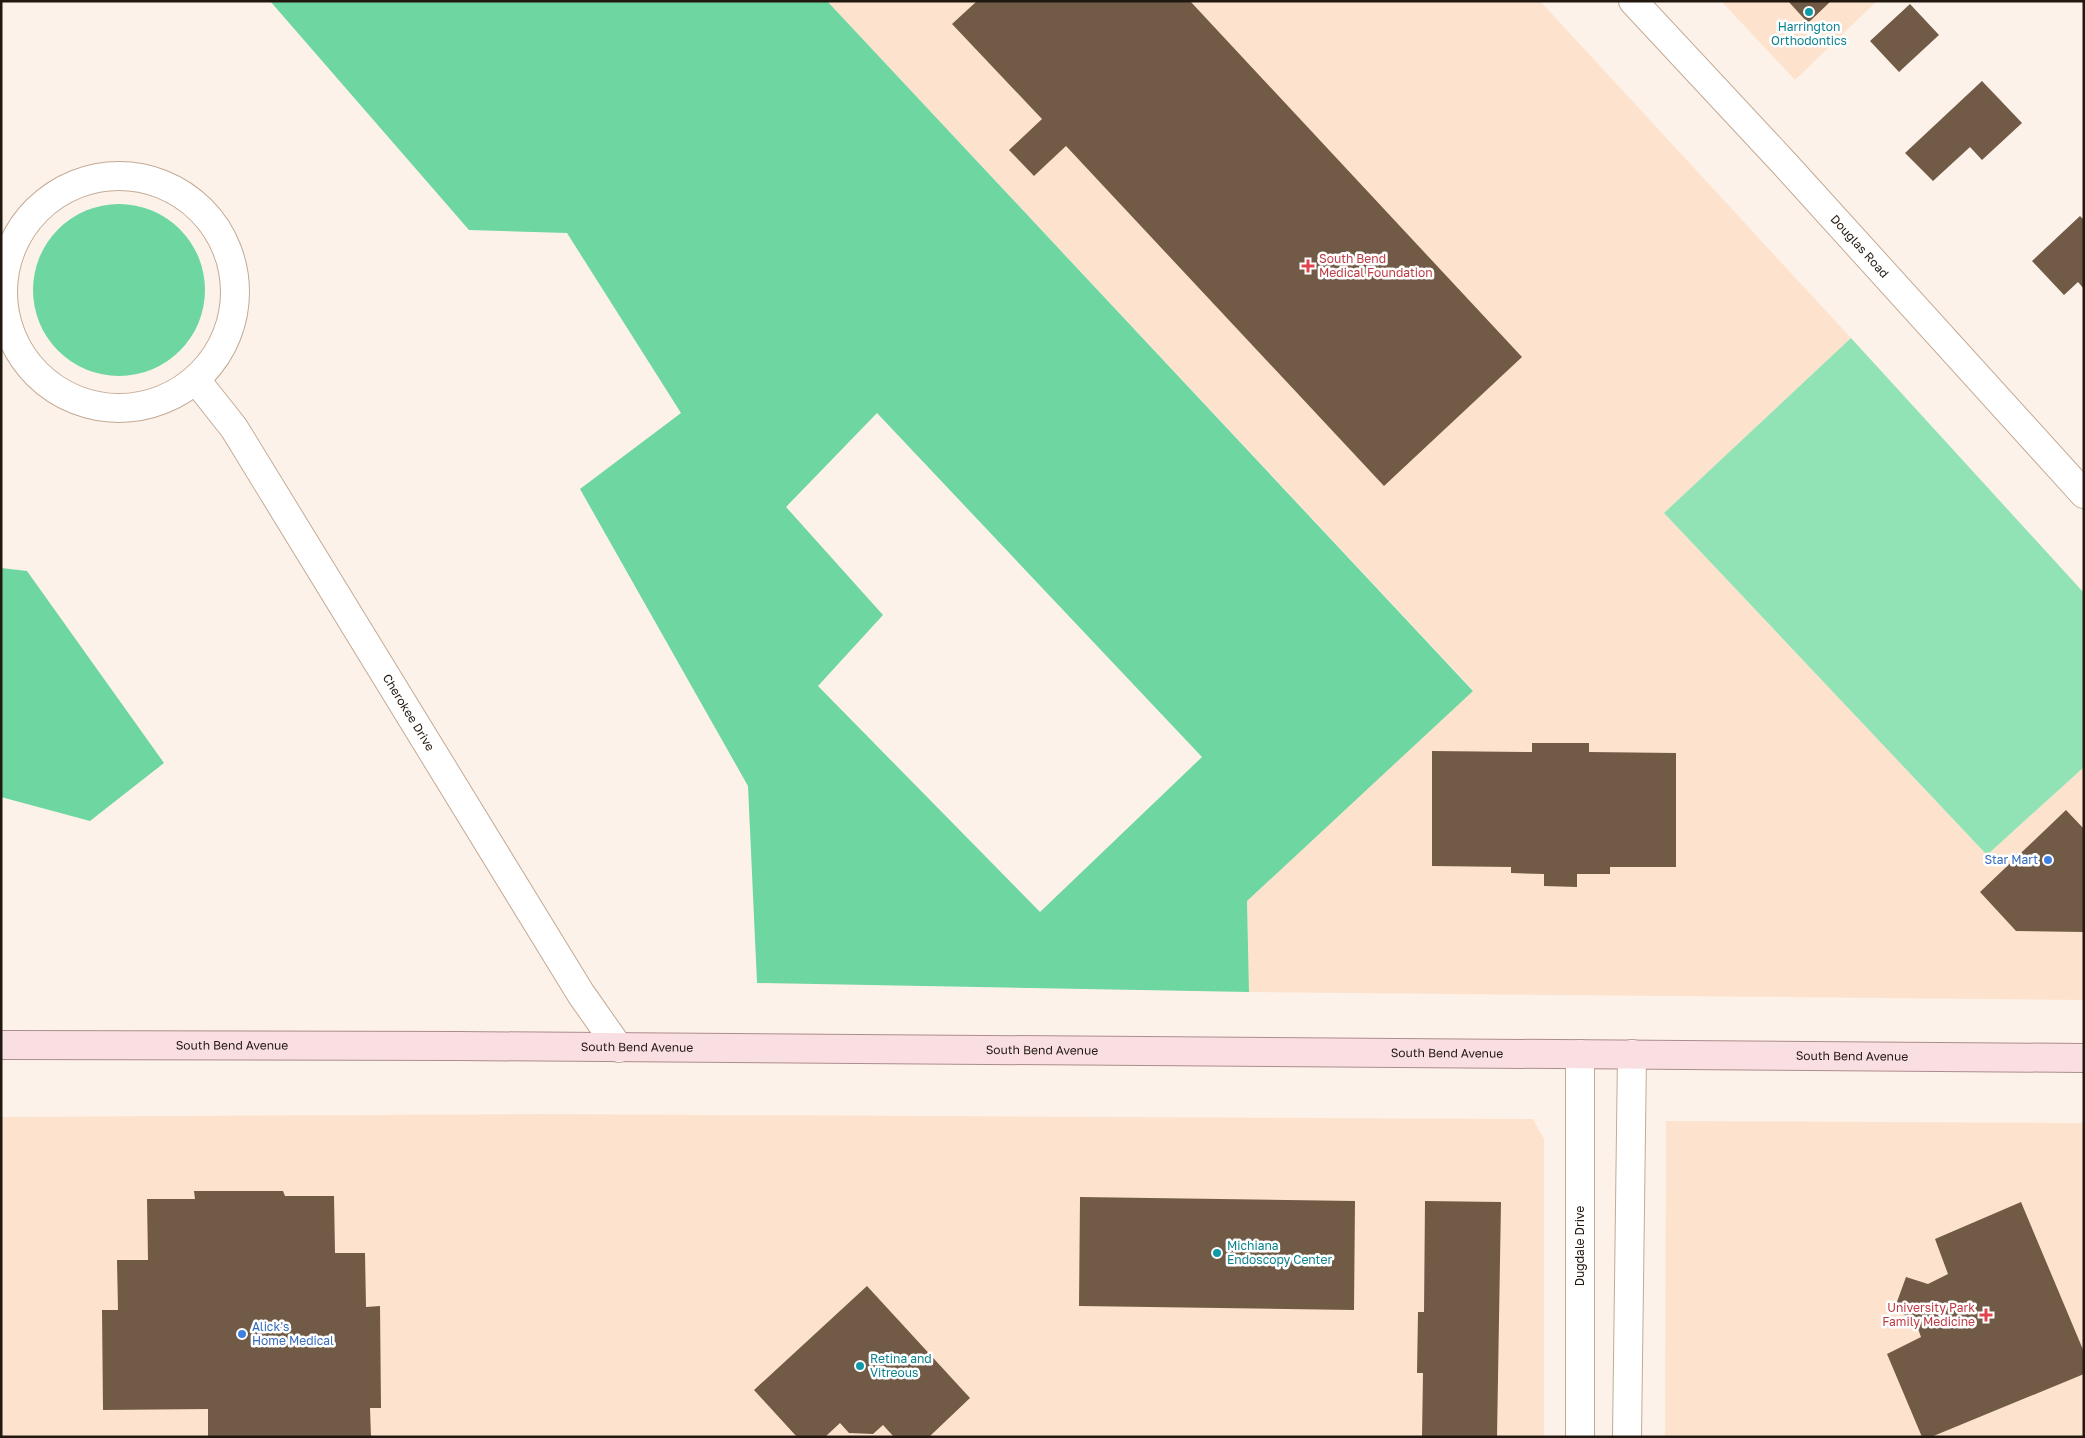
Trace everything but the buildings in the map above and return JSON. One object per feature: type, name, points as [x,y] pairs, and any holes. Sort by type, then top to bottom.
[{"type":"main road","name":"South Bend Avenue","points":[[1,1046],[86,1044],[2084,1058]]},
{"type":"street","name":"Douglas Road","points":[[1633,1],[1783,162],[2084,494]]},
{"type":"street","points":[[110,176],[147,179],[180,193],[208,216],[227,248],[235,283],[233,319],[219,353],[196,380],[168,398],[136,408],[103,408],[71,398],[50,385],[22,355],[8,325],[2,293],[7,260],[20,230],[44,202],[75,184],[110,176]]},
{"type":"street","name":"Cherokee Drive","points":[[196,380],[234,428],[581,994],[619,1048]]},
{"type":"street","name":"Dugdale Drive","points":[[1580,1054],[1580,1437]]},
{"type":"street","points":[[1627,1437],[1632,1054]]},
{"type":"shaded area","points":[[827,1],[1540,1],[1851,338],[1664,513],[1987,855],[2084,767],[2084,1000],[1249,992],[1247,901],[1473,690]]},
{"type":"shaded area","points":[[1721,1],[1877,1],[1795,80]]},
{"type":"shaded area","points":[[539,1114],[1533,1119],[1544,1139],[1544,1437],[1,1437],[1,1117]]},
{"type":"shaded area","points":[[1666,1121],[2084,1123],[2084,1437],[1665,1437]]},
{"type":"green space","points":[[270,1],[827,1],[1473,691],[1247,901],[1249,992],[757,983],[748,786],[580,489],[681,413],[567,233],[469,230]],"holes":[[[877,413],[1202,757],[1040,912],[818,686],[883,615],[786,507]]]},
{"type":"green space","points":[[111,204],[127,204],[160,214],[174,223],[186,235],[195,249],[201,265],[205,290],[203,307],[195,331],[186,345],[174,357],[160,366],[144,372],[127,376],[111,376],[78,366],[64,357],[52,345],[43,331],[37,315],[33,298],[33,282],[43,249],[52,235],[64,223],[78,214],[94,208]]},
{"type":"green space","points":[[1851,338],[2084,593],[2084,767],[1987,855],[1664,513]]},
{"type":"green space","points":[[1,568],[27,571],[164,763],[90,821],[1,797]]},
{"type":"place","name":"Harrington Orthodontics","points":[[1809,12]]},
{"type":"place","name":"South Bend Medical Foundation","points":[[1308,266]]},
{"type":"place","name":"Star Mart","points":[[2048,860]]},
{"type":"place","name":"Michiana Endoscopy Center","points":[[1217,1253]]},
{"type":"place","name":"University Park Family Medicine","points":[[1986,1315]]},
{"type":"place","name":"Alick's Home Medical","points":[[242,1334]]},
{"type":"place","name":"Retina and Vitreous","points":[[860,1366]]}]
